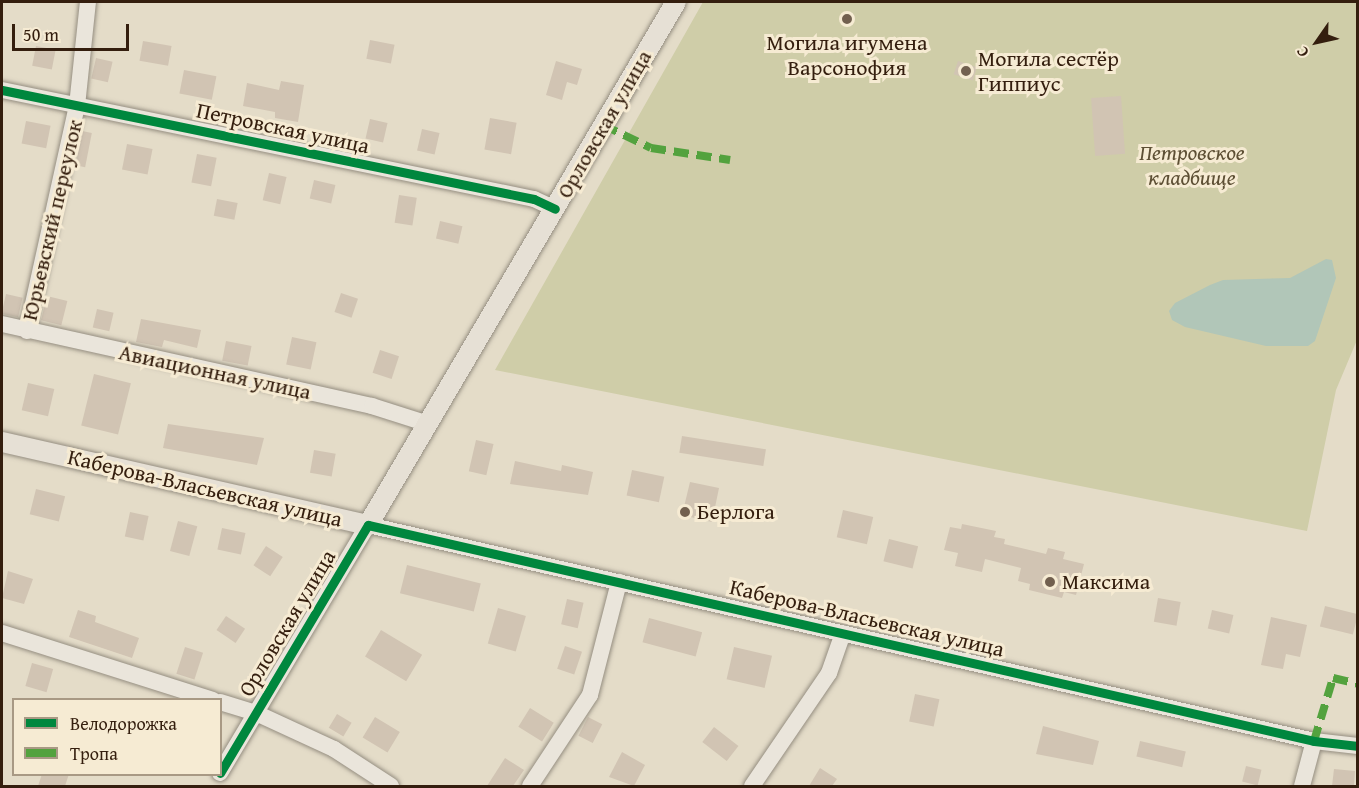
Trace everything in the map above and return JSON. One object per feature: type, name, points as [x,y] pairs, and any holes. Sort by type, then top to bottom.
[{"type":"main road","name":"Орловская улица","points":[[368,525],[676,2]]},
{"type":"main road","name":"Каберова-Власьевская улица","points":[[2,442],[368,525]]},
{"type":"street","name":"Юрьевский переулок","points":[[27,331],[77,106],[88,2]]},
{"type":"street","name":"Петровская улица","points":[[2,90],[534,199],[555,209]]},
{"type":"street","name":"Авиационная улица","points":[[2,324],[372,406],[428,424]]},
{"type":"street","name":"Каберова-Власьевская улица","points":[[368,525],[1314,741],[1358,746]]},
{"type":"street","name":"Орловская улица","points":[[222,771],[368,525]]},
{"type":"street","points":[[530,786],[590,695],[619,582]]},
{"type":"street","points":[[2,633],[210,698]]},
{"type":"street","points":[[756,785],[829,674],[843,633]]},
{"type":"street","points":[[222,703],[256,713],[334,749],[391,786]]},
{"type":"street","points":[[1302,786],[1314,741]]},
{"type":"green space","name":"Петровское кладбище","points":[[703,2],[1357,2],[1357,340],[1336,390],[1307,531],[495,370]]},
{"type":"shaded area","points":[[1326,259],[1332,260],[1336,278],[1315,341],[1308,346],[1266,346],[1185,327],[1172,320],[1169,311],[1175,303],[1210,285],[1223,280],[1290,278]]},
{"type":"building","points":[[370,40],[395,45],[391,63],[366,59]]},
{"type":"building","points":[[143,41],[172,46],[168,66],[140,61]]},
{"type":"building","points":[[36,46],[56,50],[52,69],[32,66]]},
{"type":"building","points":[[96,58],[113,62],[108,82],[91,78]]},
{"type":"building","points":[[556,61],[582,69],[577,85],[567,82],[562,100],[546,95]]},
{"type":"building","name":"Могила сестёр Гиппиус","points":[[958,61],[977,67],[973,80],[954,74]]},
{"type":"building","points":[[184,70],[216,76],[212,100],[179,94]]},
{"type":"building","points":[[281,81],[304,85],[298,122],[275,118],[275,112],[243,106],[247,83],[279,90]]},
{"type":"building","points":[[1121,96],[1125,154],[1095,156],[1091,98]]},
{"type":"building","points":[[490,118],[517,123],[511,154],[484,150]]},
{"type":"building","points":[[370,119],[388,123],[383,143],[366,138]]},
{"type":"building","points":[[26,121],[51,126],[46,148],[22,144]]},
{"type":"building","points":[[422,129],[440,133],[435,154],[417,150]]},
{"type":"building","points":[[82,131],[92,133],[85,167],[75,165]]},
{"type":"building","points":[[127,144],[153,149],[148,174],[122,170]]},
{"type":"building","points":[[197,154],[217,158],[211,186],[191,182]]},
{"type":"building","points":[[269,173],[287,177],[280,204],[263,200]]},
{"type":"building","points":[[314,180],[335,185],[331,203],[310,199]]},
{"type":"building","points":[[399,195],[417,198],[412,225],[395,223]]},
{"type":"building","points":[[217,199],[238,203],[234,220],[214,216]]},
{"type":"building","points":[[440,221],[462,226],[458,244],[436,239]]},
{"type":"building","points":[[341,293],[358,299],[352,318],[334,312]]},
{"type":"building","points":[[6,294],[23,298],[18,317],[2,314]]},
{"type":"building","points":[[47,296],[67,301],[61,325],[41,320]]},
{"type":"building","points":[[97,309],[114,313],[109,331],[93,328]]},
{"type":"building","points":[[141,319],[201,330],[197,348],[164,340],[162,347],[136,342]]},
{"type":"building","points":[[292,337],[316,342],[311,370],[286,364]]},
{"type":"building","points":[[226,341],[252,346],[248,366],[222,361]]},
{"type":"building","points":[[380,350],[399,356],[392,379],[373,373]]},
{"type":"building","points":[[94,374],[131,383],[118,435],[81,425]]},
{"type":"building","points":[[28,383],[54,389],[48,416],[22,410]]},
{"type":"building","points":[[168,424],[264,438],[257,465],[163,448]]},
{"type":"building","points":[[682,436],[766,449],[763,466],[679,453]]},
{"type":"building","points":[[476,440],[494,444],[486,475],[469,471]]},
{"type":"building","points":[[314,450],[336,454],[332,476],[310,473]]},
{"type":"building","points":[[515,461],[561,471],[562,465],[593,472],[588,495],[510,484]]},
{"type":"building","points":[[632,470],[664,477],[659,502],[627,495]]},
{"type":"building","points":[[690,482],[719,488],[712,522],[686,516],[683,511]]},
{"type":"building","points":[[36,489],[65,496],[59,521],[30,514]]},
{"type":"building","points":[[843,510],[873,517],[867,544],[837,537]]},
{"type":"building","points":[[130,512],[149,516],[143,540],[125,536]]},
{"type":"building","points":[[178,521],[197,526],[189,556],[170,551]]},
{"type":"building","points":[[962,524],[996,531],[994,537],[1005,539],[1004,544],[1046,554],[1048,548],[1065,552],[1063,559],[1084,564],[1076,595],[1064,592],[1062,598],[1029,590],[1030,584],[1018,581],[1021,568],[985,559],[982,572],[955,566],[958,553],[944,550],[950,527],[961,529]]},
{"type":"building","points":[[222,528],[245,533],[241,555],[217,550]]},
{"type":"building","points":[[889,539],[918,546],[913,569],[883,561]]},
{"type":"building","points":[[266,546],[283,557],[270,576],[253,565]]},
{"type":"building","points":[[407,565],[481,583],[474,612],[400,593]]},
{"type":"building","points":[[8,571],[33,579],[24,604],[2,598]]},
{"type":"building","points":[[1158,598],[1181,602],[1176,626],[1154,622]]},
{"type":"building","points":[[567,599],[584,603],[578,628],[561,624]]},
{"type":"building","points":[[1325,606],[1358,614],[1353,635],[1320,626]]},
{"type":"building","points":[[498,608],[526,616],[516,652],[488,644]]},
{"type":"building","points":[[78,610],[96,616],[95,622],[139,638],[132,658],[69,637]]},
{"type":"building","points":[[1212,610],[1233,615],[1229,633],[1208,629]]},
{"type":"building","points":[[226,616],[245,629],[236,643],[216,630]]},
{"type":"building","points":[[1271,617],[1307,625],[1300,657],[1286,654],[1283,669],[1261,665]]},
{"type":"building","points":[[649,618],[702,632],[696,656],[643,642]]},
{"type":"building","points":[[381,630],[422,655],[406,681],[365,657]]},
{"type":"building","points":[[565,646],[582,652],[574,675],[557,669]]},
{"type":"building","points":[[185,647],[203,653],[194,680],[176,674]]},
{"type":"building","points":[[734,647],[772,656],[765,688],[727,679]]},
{"type":"building","points":[[32,663],[53,669],[47,692],[25,686]]},
{"type":"building","points":[[915,694],[939,699],[934,727],[909,721]]},
{"type":"building","points":[[530,708],[554,723],[542,741],[518,727]]},
{"type":"building","points":[[337,714],[352,723],[343,736],[329,728]]},
{"type":"building","points":[[375,717],[400,732],[387,753],[363,738]]},
{"type":"building","points":[[588,717],[602,724],[593,743],[578,736]]},
{"type":"building","points":[[1043,726],[1099,741],[1093,765],[1036,754]]},
{"type":"building","points":[[714,727],[738,746],[727,761],[702,742]]},
{"type":"building","points":[[1140,741],[1186,752],[1182,767],[1136,757]]},
{"type":"building","points":[[622,752],[645,765],[634,786],[609,777]]},
{"type":"building","points":[[505,758],[524,770],[513,786],[487,786]]},
{"type":"building","points":[[1246,766],[1262,770],[1258,785],[1242,782]]},
{"type":"building","points":[[820,768],[837,779],[832,786],[809,786]]},
{"type":"building","points":[[1334,769],[1355,771],[1354,786],[1332,786]]},
{"type":"building","points":[[41,776],[68,776],[65,786],[38,786]]},
{"type":"marked path","points":[[603,125],[651,148],[730,160]]},
{"type":"marked path","points":[[1314,741],[1333,678],[1358,684]]},
{"type":"cycle path","points":[[2,90],[534,199],[555,209]]},
{"type":"cycle path","points":[[222,770],[368,525],[1314,741],[1358,746]]},
{"type":"place","name":"Могила игумена Варсонофия","points":[[847,19]]},
{"type":"place","name":"Могила сестёр Гиппиус","points":[[966,71]]},
{"type":"place","name":"Берлога","points":[[685,512]]},
{"type":"place","name":"Максима","points":[[1050,582]]}]
